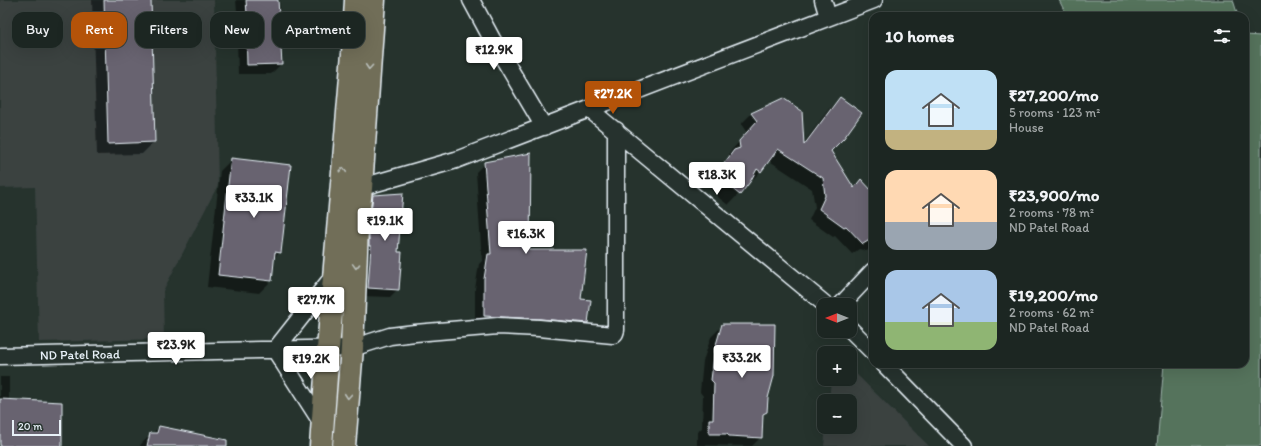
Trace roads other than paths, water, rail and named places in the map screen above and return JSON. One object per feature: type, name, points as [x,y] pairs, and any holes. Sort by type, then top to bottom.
[{"type":"highway","points":[[344,446],[352,348],[357,228],[351,190],[353,53],[356,0]]},
{"type":"highway","points":[[322,436],[335,274],[351,190],[374,0]]},
{"type":"street","points":[[471,0],[492,39],[544,127]]},
{"type":"street","points":[[823,0],[828,17]]},
{"type":"street","points":[[351,190],[456,160],[874,0]]},
{"type":"street","points":[[589,109],[818,298]]},
{"type":"street","name":"ND Patel Road","points":[[0,356],[352,348],[390,336],[498,326],[539,328],[613,335],[615,333],[616,130]]},
{"type":"street","points":[[322,436],[275,350],[335,274]]},
{"type":"street","points":[[848,298],[869,275]]},
{"type":"street","points":[[857,336],[869,348]]},
{"type":"street","points":[[888,368],[964,446]]}]
